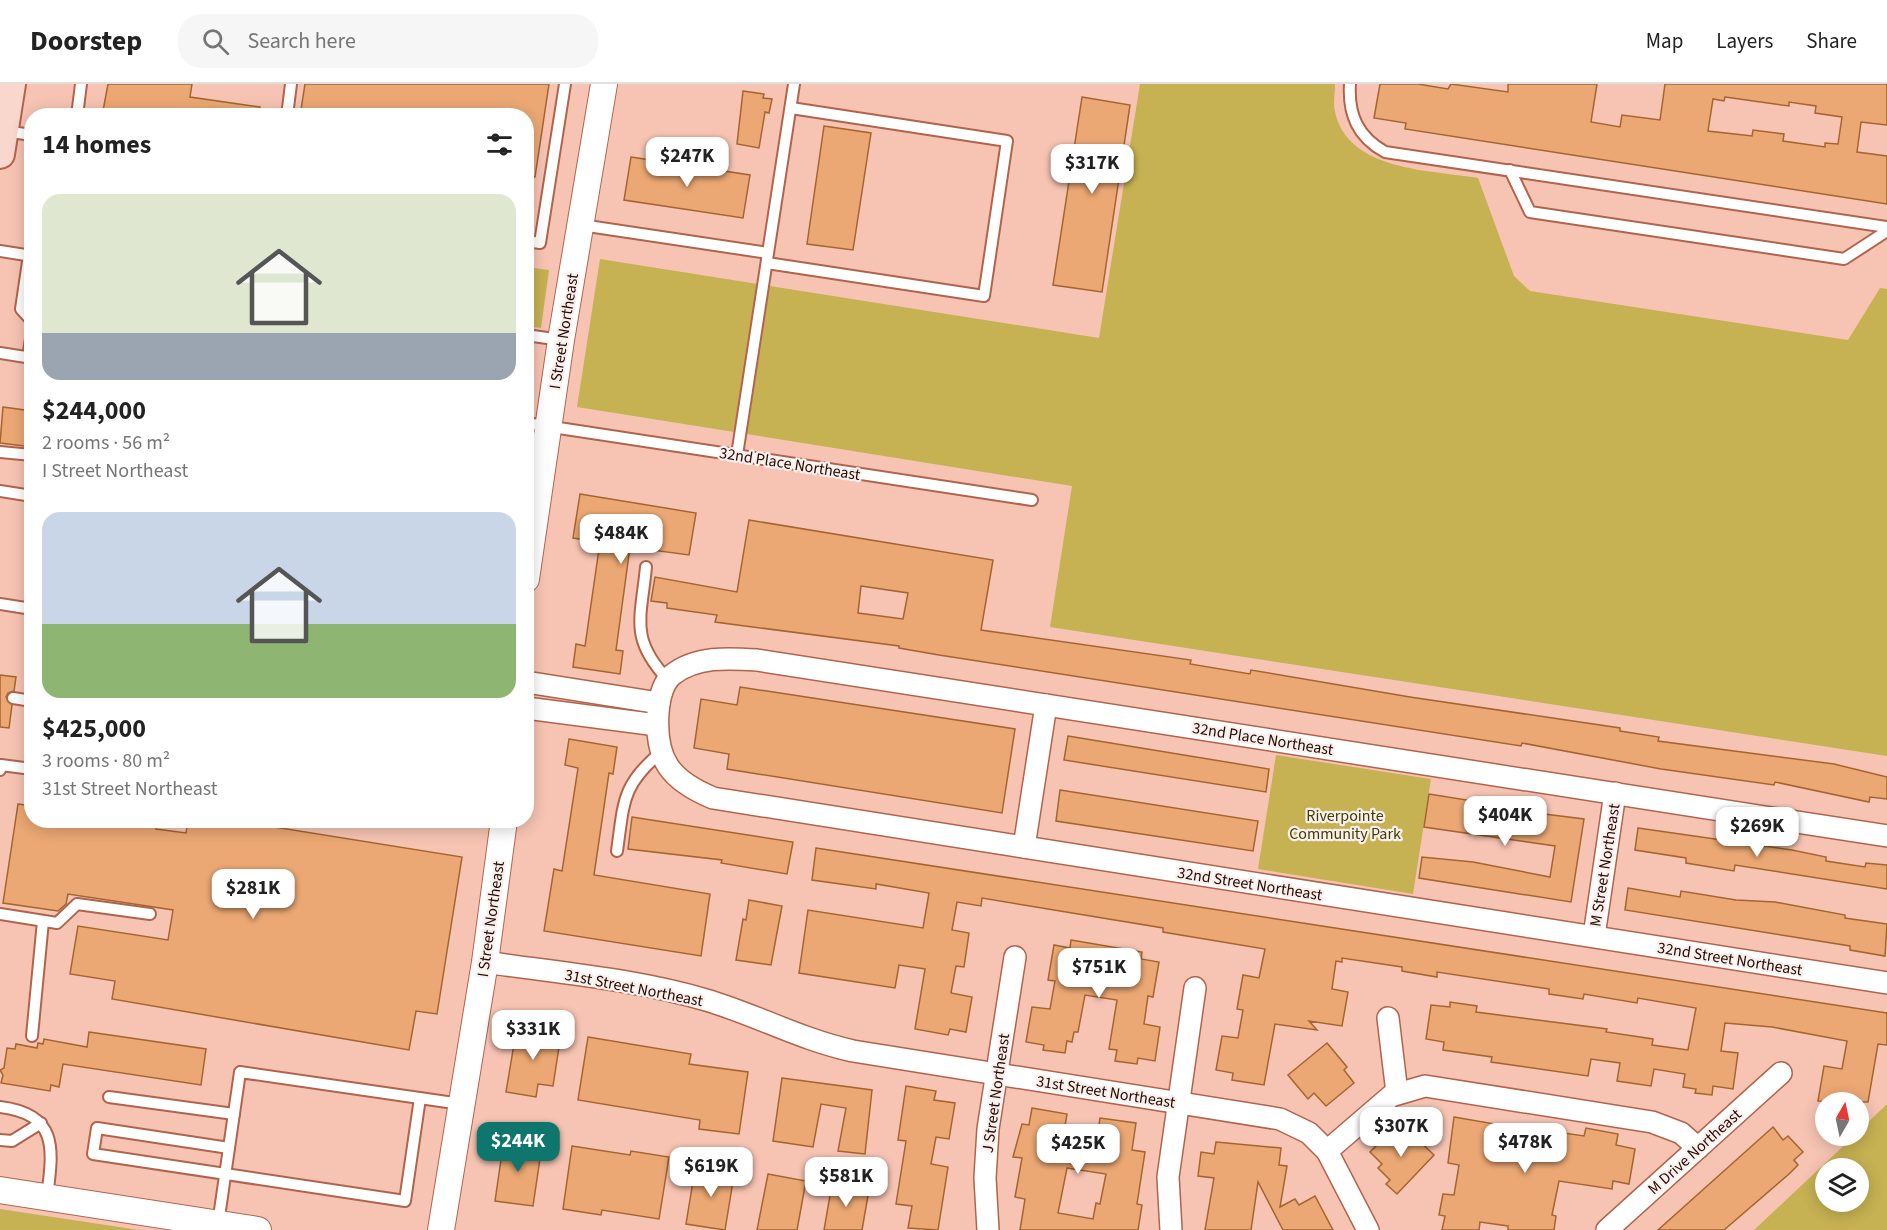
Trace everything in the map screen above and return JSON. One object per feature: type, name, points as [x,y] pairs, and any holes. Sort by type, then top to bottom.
[{"type":"main road","points":[[2,142],[7,92]]},
{"type":"street","name":"I Street Northeast","points":[[534,466],[537,425],[561,340],[604,84]]},
{"type":"street","name":"32nd Place Northeast","points":[[668,680],[693,664],[730,658],[1887,836]]},
{"type":"street","points":[[660,753],[657,739],[659,703],[668,680]]},
{"type":"street","points":[[534,683],[659,703]]},
{"type":"street","points":[[1024,847],[1046,705]]},
{"type":"street","points":[[534,709],[657,725]]},
{"type":"street","name":"32nd Street Northeast","points":[[660,753],[672,772],[713,798],[1887,982]]},
{"type":"street","name":"M Street Northeast","points":[[1593,936],[1615,793]]},
{"type":"street","name":"I Street Northeast","points":[[441,1230],[485,962],[503,828]]},
{"type":"street","name":"J Street Northeast","points":[[988,1230],[986,1160],[996,1074],[1015,957]]},
{"type":"street","name":"31st Street Northeast","points":[[485,962],[655,987],[718,1004],[825,1045],[1286,1120],[1309,1133],[1327,1151],[1368,1230]]},
{"type":"street","points":[[1171,1230],[1168,1177],[1195,988]]},
{"type":"street","points":[[1388,1018],[1397,1093]]},
{"type":"street","name":"M Drive Northeast","points":[[1607,1230],[1781,1073]]},
{"type":"street","points":[[1327,1151],[1397,1093],[1416,1087],[1434,1087],[1640,1120],[1676,1130],[1698,1148]]},
{"type":"street","points":[[0,1190],[258,1230]]},
{"type":"lane","points":[[77,108],[81,84]]},
{"type":"lane","points":[[287,108],[291,84]]},
{"type":"lane","points":[[534,242],[540,243],[565,84]]},
{"type":"lane","points":[[737,455],[794,84]]},
{"type":"lane","points":[[1350,84],[1349,102],[1359,130],[1371,144],[1385,152],[1887,229]]},
{"type":"lane","points":[[580,225],[984,296],[1007,141],[790,108]]},
{"type":"lane","points":[[2,142],[24,137]]},
{"type":"lane","points":[[1510,170],[1530,212],[1844,260],[1887,229]]},
{"type":"lane","points":[[0,251],[24,255]]},
{"type":"lane","points":[[24,291],[21,309],[24,312]]},
{"type":"lane","points":[[534,336],[561,340]]},
{"type":"lane","points":[[0,353],[24,356]]},
{"type":"lane","name":"32nd Place Northeast","points":[[537,425],[1032,500]]},
{"type":"lane","points":[[0,452],[24,454]]},
{"type":"lane","points":[[0,491],[24,495]]},
{"type":"lane","points":[[646,567],[641,641],[653,664],[668,680]]},
{"type":"lane","points":[[0,604],[24,608]]},
{"type":"lane","points":[[13,698],[24,700]]},
{"type":"lane","points":[[617,851],[627,790],[643,767],[660,753]]},
{"type":"lane","points":[[0,770],[1,765],[24,769]]},
{"type":"lane","points":[[0,914],[57,922],[78,904],[150,914]]},
{"type":"lane","points":[[32,1036],[43,921]]},
{"type":"lane","points":[[218,1224],[240,1072],[462,1104]]},
{"type":"lane","points":[[109,1097],[234,1114]]},
{"type":"lane","points":[[229,1148],[97,1128],[93,1154],[405,1200],[420,1098]]},
{"type":"lane","points":[[0,1107],[26,1111],[41,1123],[52,1153],[47,1197]]},
{"type":"lane","points":[[0,1140],[12,1141],[41,1123]]},
{"type":"green space","points":[[1140,84],[1335,84],[1335,112],[1343,131],[1356,146],[1373,157],[1393,164],[1478,178],[1514,276],[1530,291],[1848,340],[1880,288],[1887,289],[1887,756],[1050,627],[1072,486],[577,407],[600,259],[1099,338]]},
{"type":"green space","points":[[534,268],[549,270],[541,328],[534,327]]},
{"type":"green space","name":"Riverpointe Community Park","points":[[1276,755],[1431,779],[1413,894],[1258,869]]},
{"type":"green space","points":[[1887,1104],[1887,1230],[1754,1230],[1815,1173],[1815,1212],[1869,1212],[1869,1158],[1831,1158],[1843,1146],[1869,1146],[1869,1121]]},
{"type":"green space","points":[[0,1209],[139,1230],[0,1230]]},
{"type":"building","points":[[108,84],[192,84],[190,97],[260,107],[260,108],[104,108]]},
{"type":"building","points":[[305,84],[549,84],[535,177],[534,108],[301,108]]},
{"type":"building","points":[[1380,84],[1418,84],[1448,89],[1451,84],[1508,92],[1508,84],[1597,84],[1591,122],[1620,127],[1622,115],[1660,120],[1665,84],[1887,84],[1887,125],[1861,122],[1857,152],[1887,156],[1887,204],[1405,129],[1406,123],[1374,118]],"holes":[[[1725,97],[1789,106],[1789,102],[1816,106],[1815,113],[1842,117],[1838,144],[1825,143],[1825,147],[1783,141],[1784,134],[1753,130],[1752,136],[1708,131],[1713,99],[1724,101]]]},
{"type":"building","points":[[743,91],[764,94],[763,98],[772,99],[769,113],[765,112],[759,148],[737,144]]},
{"type":"building","points":[[1082,97],[1130,105],[1102,292],[1053,285]]},
{"type":"building","points":[[824,126],[871,133],[853,250],[807,244]]},
{"type":"building","points":[[631,157],[750,175],[743,218],[624,200]]},
{"type":"building","points":[[3,407],[24,410],[24,446],[0,443]]},
{"type":"building","points":[[580,494],[696,513],[689,555],[630,547],[616,650],[623,651],[620,674],[573,667],[576,644],[585,646],[600,542],[573,538]]},
{"type":"building","points":[[749,520],[993,560],[981,630],[1191,660],[1190,664],[1250,674],[1251,670],[1410,697],[1620,728],[1620,731],[1659,737],[1658,741],[1834,764],[1887,777],[1887,799],[1870,797],[1869,802],[1775,782],[1774,785],[1661,769],[1522,743],[1521,746],[939,655],[899,648],[899,646],[715,622],[717,615],[667,608],[667,603],[651,601],[655,577],[737,592]],"holes":[[[861,586],[908,593],[903,619],[858,613]]]},
{"type":"building","points":[[0,675],[16,677],[14,691],[8,693],[6,697],[12,705],[9,728],[0,727]]},
{"type":"building","points":[[740,687],[1015,729],[1002,813],[727,769],[729,754],[694,748],[701,699],[737,705]]},
{"type":"building","points":[[1068,736],[1269,769],[1266,792],[1064,760]]},
{"type":"building","points":[[569,739],[617,747],[613,774],[609,773],[594,875],[710,894],[701,956],[544,931],[554,869],[562,871],[578,768],[565,765]]},
{"type":"building","points":[[1060,790],[1258,821],[1253,851],[1056,821]]},
{"type":"building","points":[[1429,794],[1504,806],[1503,809],[1584,819],[1571,902],[1419,878],[1422,857],[1473,862],[1550,877],[1555,846],[1424,827]]},
{"type":"building","points":[[18,804],[24,805],[24,828],[156,828],[186,833],[187,828],[281,828],[462,857],[437,1014],[416,1011],[409,1050],[112,999],[115,981],[70,974],[78,926],[168,940],[173,910],[68,894],[66,904],[58,911],[3,903]]},
{"type":"building","points":[[632,817],[793,842],[787,874],[721,863],[722,860],[628,849]]},
{"type":"building","points":[[1638,828],[1792,850],[1826,857],[1826,861],[1865,867],[1866,863],[1887,865],[1887,889],[1735,865],[1734,871],[1686,863],[1686,858],[1635,850]]},
{"type":"building","points":[[816,848],[1887,1013],[1887,1045],[1878,1044],[1869,1096],[1869,1092],[1820,1092],[1824,1066],[1842,1069],[1847,1041],[1772,1027],[1725,1023],[1721,1051],[1738,1053],[1733,1089],[1713,1086],[1712,1095],[1695,1093],[1696,1089],[1683,1087],[1685,1074],[1654,1069],[1651,1086],[1617,1081],[1620,1063],[1591,1059],[1588,1076],[1491,1062],[1492,1057],[1443,1050],[1444,1042],[1426,1039],[1431,1005],[1450,1007],[1450,1002],[1477,1006],[1476,1012],[1607,1029],[1606,1032],[1653,1039],[1652,1045],[1688,1050],[1696,1008],[1638,998],[1637,1003],[1584,994],[1583,999],[1549,994],[1549,989],[1437,972],[1437,977],[1402,971],[1402,967],[1342,958],[1342,962],[1336,961],[1332,989],[1348,992],[1342,1026],[1309,1021],[1317,1030],[1275,1024],[1264,1085],[1232,1080],[1233,1073],[1216,1070],[1222,1036],[1238,1038],[1243,1010],[1237,1009],[1243,975],[1259,978],[1265,949],[1163,932],[1163,928],[982,898],[981,906],[957,902],[952,930],[969,933],[964,967],[956,966],[951,993],[972,997],[966,1032],[950,1029],[948,1035],[915,1029],[925,969],[899,965],[895,988],[799,973],[808,910],[923,928],[929,893],[876,884],[876,889],[812,880]]},
{"type":"building","points":[[1628,888],[1680,897],[1681,891],[1736,900],[1775,902],[1845,915],[1845,918],[1887,924],[1885,956],[1850,950],[1850,946],[1625,910]]},
{"type":"building","points":[[749,900],[782,906],[771,965],[736,960],[743,919],[746,920]]},
{"type":"building","points":[[1071,940],[1142,952],[1141,959],[1159,962],[1153,997],[1148,996],[1144,1024],[1160,1027],[1155,1061],[1138,1058],[1137,1064],[1115,1061],[1117,1050],[1109,1049],[1117,1000],[1085,995],[1078,1032],[1074,1032],[1072,1042],[1067,1041],[1065,1053],[1043,1050],[1044,1045],[1026,1042],[1032,1007],[1050,1009],[1055,981],[1048,980],[1054,945],[1070,948]]},
{"type":"building","points":[[517,1026],[561,1034],[553,1086],[538,1084],[536,1097],[506,1092]]},
{"type":"building","points":[[89,1032],[206,1049],[201,1085],[63,1064],[59,1087],[51,1085],[50,1091],[1,1083],[3,1075],[0,1070],[4,1068],[7,1048],[15,1049],[16,1044],[37,1048],[38,1043],[43,1044],[44,1039],[87,1047]]},
{"type":"building","points":[[588,1037],[691,1054],[689,1064],[748,1072],[739,1134],[699,1129],[700,1120],[578,1100]]},
{"type":"building","points":[[1327,1043],[1347,1067],[1344,1070],[1354,1083],[1326,1106],[1314,1093],[1308,1099],[1288,1075]]},
{"type":"building","points":[[782,1078],[872,1090],[865,1154],[838,1151],[846,1108],[821,1104],[813,1147],[773,1141]]},
{"type":"building","points":[[906,1086],[936,1091],[934,1100],[955,1103],[949,1139],[936,1137],[931,1164],[948,1167],[938,1230],[908,1228],[912,1206],[896,1204],[906,1141],[898,1140]]},
{"type":"building","points":[[1032,1108],[1067,1114],[1065,1126],[1098,1132],[1100,1118],[1136,1123],[1132,1150],[1145,1152],[1137,1204],[1142,1205],[1138,1230],[1020,1230],[1025,1199],[1015,1197],[1022,1158],[1013,1157],[1022,1124],[1029,1125]],"holes":[[[1067,1168],[1106,1174],[1100,1204],[1096,1203],[1093,1219],[1058,1213]]]},
{"type":"building","points":[[1454,1117],[1495,1124],[1493,1141],[1520,1144],[1523,1127],[1584,1136],[1586,1128],[1618,1134],[1616,1145],[1635,1149],[1629,1184],[1613,1181],[1612,1189],[1559,1181],[1552,1215],[1556,1216],[1554,1230],[1508,1230],[1508,1226],[1480,1222],[1479,1230],[1442,1230],[1445,1216],[1439,1215],[1443,1194],[1454,1195],[1459,1165],[1448,1163]]},
{"type":"building","points":[[1395,1127],[1408,1139],[1413,1135],[1434,1155],[1397,1194],[1386,1184],[1390,1180],[1378,1168],[1382,1164],[1370,1152]]},
{"type":"building","points":[[1773,1127],[1783,1140],[1788,1136],[1803,1152],[1794,1160],[1798,1165],[1789,1174],[1724,1230],[1658,1230]]},
{"type":"building","points":[[504,1139],[542,1145],[533,1206],[495,1201]]},
{"type":"building","points":[[1216,1142],[1281,1148],[1279,1165],[1287,1166],[1280,1207],[1295,1199],[1299,1205],[1315,1196],[1333,1230],[1283,1230],[1258,1182],[1251,1230],[1205,1230],[1214,1178],[1198,1176],[1201,1152],[1214,1154]]},
{"type":"building","points":[[572,1146],[630,1155],[631,1151],[669,1157],[659,1219],[602,1210],[601,1215],[563,1209]]},
{"type":"building","points":[[709,1165],[735,1169],[725,1230],[686,1224],[694,1175],[707,1177]]},
{"type":"building","points":[[768,1174],[806,1181],[797,1230],[757,1230]]},
{"type":"building","points":[[832,1184],[869,1190],[862,1230],[824,1230]]}]
